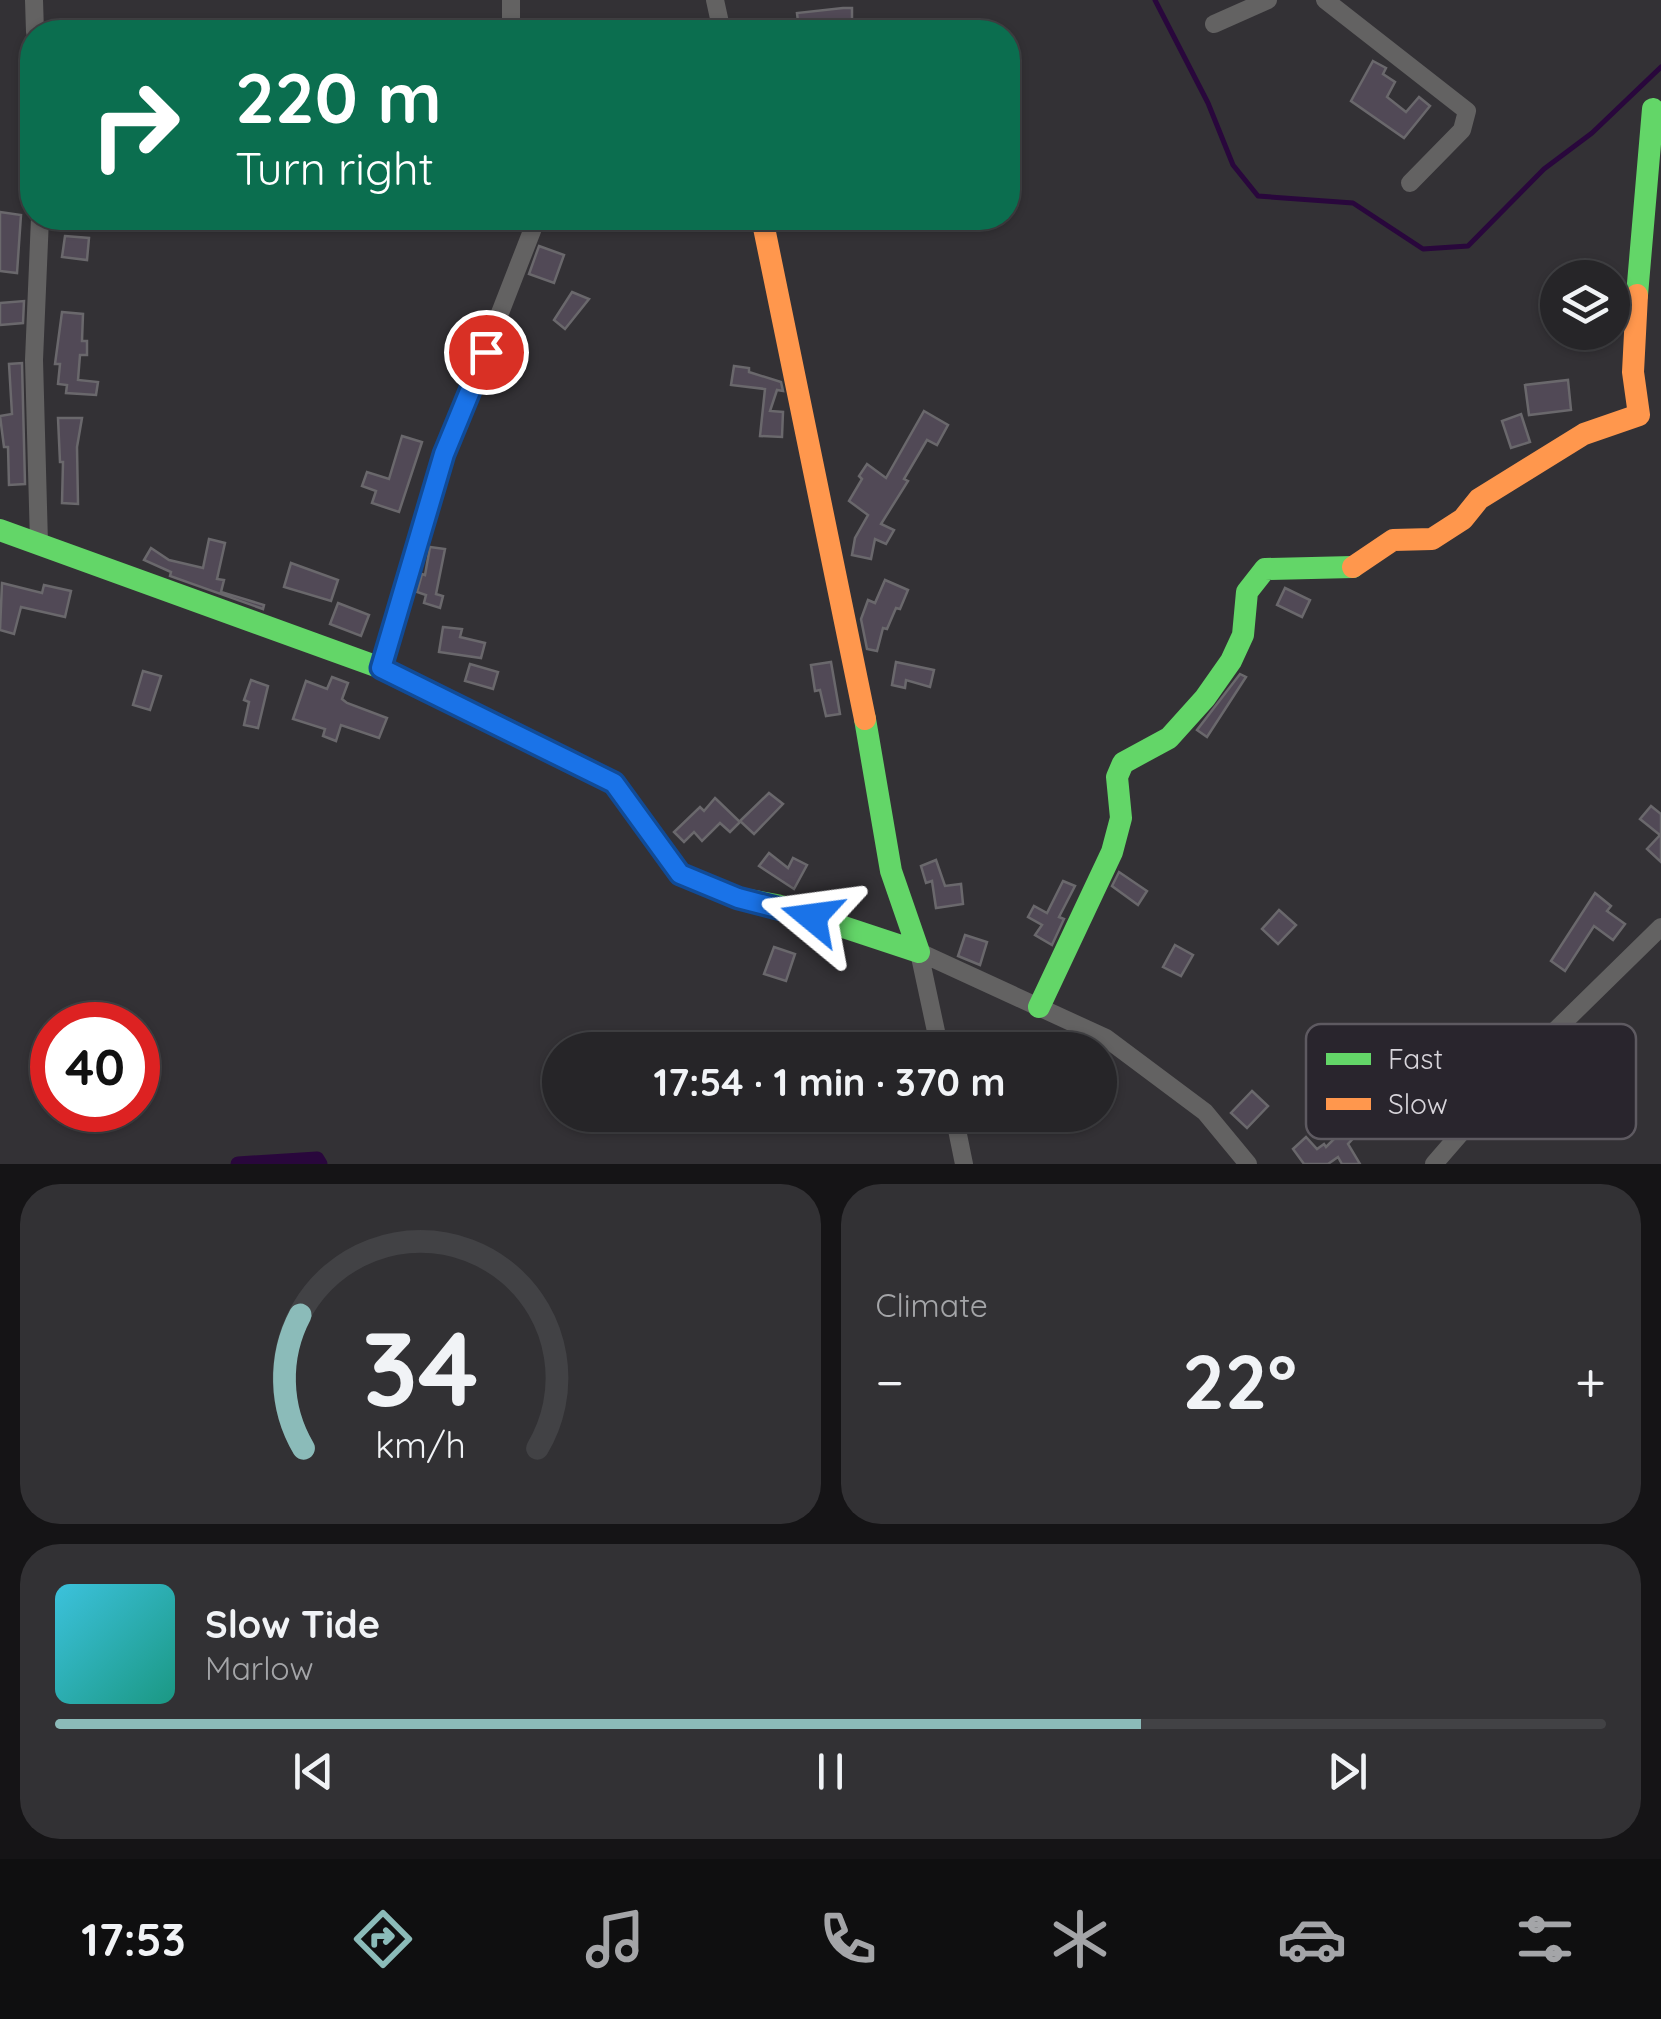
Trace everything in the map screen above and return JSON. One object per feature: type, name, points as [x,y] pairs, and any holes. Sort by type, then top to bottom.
[{"type":"street","points":[[1214,24],[1268,0]]},
{"type":"street","points":[[1326,0],[1466,111],[1462,130],[1410,183]]},
{"type":"street","points":[[1039,1008],[1112,852],[1121,818],[1117,776],[1123,763],[1169,738],[1205,698],[1231,661],[1243,635],[1248,592],[1265,570],[1355,567],[1394,540],[1414,536],[1432,540],[1464,519],[1480,499],[1584,434],[1638,415],[1633,372],[1637,285],[1653,109]]},
{"type":"street","points":[[39,230],[34,360],[39,543]]},
{"type":"street","points":[[381,668],[444,454],[533,230]]},
{"type":"street","points":[[765,230],[860,682],[891,871],[920,952],[936,1032]]},
{"type":"street","points":[[0,530],[381,668],[614,783],[680,874],[738,898],[776,905],[920,952],[1106,1038],[1205,1112],[1248,1164]]},
{"type":"street","points":[[1562,1024],[1661,927]]},
{"type":"street","points":[[957,1132],[964,1164]]},
{"type":"street","points":[[1434,1164],[1456,1139]]},
{"type":"building","points":[[852,8],[852,20],[798,20],[797,13]]},
{"type":"building","points":[[1373,61],[1386,68],[1383,74],[1395,82],[1387,97],[1406,112],[1419,97],[1430,106],[1404,138],[1351,101]]},
{"type":"building","points":[[0,212],[20,215],[17,273],[0,271]]},
{"type":"building","points":[[65,236],[89,238],[87,260],[62,257]]},
{"type":"building","points":[[539,246],[564,255],[554,283],[529,274]]},
{"type":"building","points":[[572,292],[589,299],[565,329],[554,320]]},
{"type":"building","points":[[24,301],[23,323],[0,325],[0,303]]},
{"type":"building","points":[[62,312],[83,314],[82,341],[87,341],[87,355],[80,355],[78,380],[98,382],[96,395],[66,393],[67,385],[58,384],[60,364],[55,364]]},
{"type":"building","points":[[22,363],[25,484],[9,485],[8,447],[4,447],[0,416],[12,414],[9,364]]},
{"type":"building","points":[[734,366],[781,382],[783,391],[777,390],[770,411],[783,412],[782,437],[760,436],[765,389],[731,385]]},
{"type":"building","points":[[1568,380],[1571,410],[1529,415],[1525,385]]},
{"type":"building","points":[[924,411],[948,425],[937,445],[927,440],[904,479],[908,481],[881,524],[894,530],[886,544],[875,539],[871,559],[852,555],[855,538],[868,515],[849,501],[862,479],[859,476],[867,464],[886,478]]},
{"type":"building","points":[[1521,414],[1530,442],[1511,448],[1502,421]]},
{"type":"building","points":[[58,418],[82,418],[77,447],[78,504],[62,503]]},
{"type":"building","points":[[402,436],[422,442],[399,512],[372,503],[376,491],[362,486],[367,472],[389,479]]},
{"type":"building","points":[[209,539],[225,543],[217,579],[224,580],[221,592],[264,605],[263,609],[170,576],[171,572],[144,560],[151,548],[169,560],[203,568]]},
{"type":"building","points":[[430,547],[445,549],[436,594],[443,596],[440,608],[424,603],[426,595],[417,592]]},
{"type":"building","points":[[291,563],[338,580],[331,601],[284,587]]},
{"type":"building","points":[[885,580],[908,590],[887,629],[883,628],[877,651],[867,649],[861,619],[868,600],[875,603]]},
{"type":"building","points":[[2,583],[42,593],[44,585],[71,591],[65,617],[21,607],[14,634],[0,630]]},
{"type":"building","points":[[1285,588],[1310,600],[1302,617],[1277,605]]},
{"type":"building","points":[[338,603],[369,615],[361,636],[330,624]]},
{"type":"building","points":[[443,627],[462,629],[460,637],[485,643],[481,658],[439,652]]},
{"type":"building","points":[[831,662],[840,714],[826,716],[820,690],[815,691],[811,665]]},
{"type":"building","points":[[896,662],[934,670],[930,687],[906,680],[905,688],[892,685]]},
{"type":"building","points":[[470,664],[498,672],[493,689],[465,681]]},
{"type":"building","points":[[143,671],[161,676],[150,710],[133,705]]},
{"type":"building","points":[[1240,674],[1246,677],[1207,737],[1197,730]]},
{"type":"building","points":[[332,677],[348,683],[342,699],[347,703],[387,718],[379,738],[341,725],[336,741],[323,736],[325,729],[293,719],[306,681],[327,689]]},
{"type":"building","points":[[251,680],[268,686],[258,728],[244,725],[249,702],[244,700]]},
{"type":"building","points":[[769,793],[783,804],[754,834],[740,821]]},
{"type":"building","points":[[715,798],[740,822],[730,832],[720,823],[702,841],[694,832],[684,842],[674,832]]},
{"type":"building","points":[[1651,806],[1661,814],[1661,862],[1647,849],[1660,835],[1640,819]]},
{"type":"building","points":[[769,853],[788,868],[793,858],[807,865],[794,889],[759,866]]},
{"type":"building","points":[[936,860],[945,886],[961,884],[963,904],[936,908],[932,881],[926,883],[921,866]]},
{"type":"building","points":[[1119,872],[1147,891],[1138,905],[1112,886]]},
{"type":"building","points":[[1063,881],[1075,886],[1059,917],[1064,919],[1052,945],[1035,935],[1042,925],[1028,917],[1034,906],[1047,913]]},
{"type":"building","points":[[1595,893],[1611,906],[1607,911],[1625,924],[1613,940],[1594,926],[1565,971],[1551,961]]},
{"type":"building","points":[[1279,910],[1296,925],[1278,944],[1262,929]]},
{"type":"building","points":[[965,935],[987,942],[980,965],[958,956]]},
{"type":"building","points":[[1175,945],[1193,955],[1181,976],[1163,967]]},
{"type":"building","points":[[774,947],[795,954],[786,981],[764,974]]},
{"type":"building","points":[[1252,1091],[1268,1106],[1247,1128],[1231,1113]]},
{"type":"building","points":[[1306,1137],[1317,1149],[1324,1144],[1326,1147],[1334,1139],[1353,1139],[1348,1144],[1360,1164],[1342,1164],[1338,1157],[1328,1164],[1304,1164],[1293,1149]]},
{"type":"waterway","points":[[1155,0],[1208,103],[1233,165],[1258,196],[1353,203],[1423,249],[1468,246],[1544,169],[1592,133],[1661,67]]},
{"type":"waterway","points":[[238,1164],[317,1159],[320,1164]]},
{"type":"traffic: fast","points":[[1637,295],[1653,109]]},
{"type":"traffic: fast","points":[[0,530],[381,668],[614,783],[680,874],[738,898],[777,905],[919,952],[891,871],[865,719]]},
{"type":"traffic: fast","points":[[1039,1007],[1112,852],[1121,818],[1117,777],[1123,763],[1169,738],[1205,698],[1231,661],[1243,635],[1247,592],[1265,569],[1353,567]]},
{"type":"traffic: slow","points":[[764,230],[865,719]]},
{"type":"traffic: slow","points":[[1353,567],[1393,540],[1432,539],[1463,519],[1479,499],[1584,434],[1639,415],[1633,372],[1637,295]]},
{"type":"route","points":[[486,352],[444,454],[381,668],[614,783],[680,874],[738,898],[812,917]]}]
